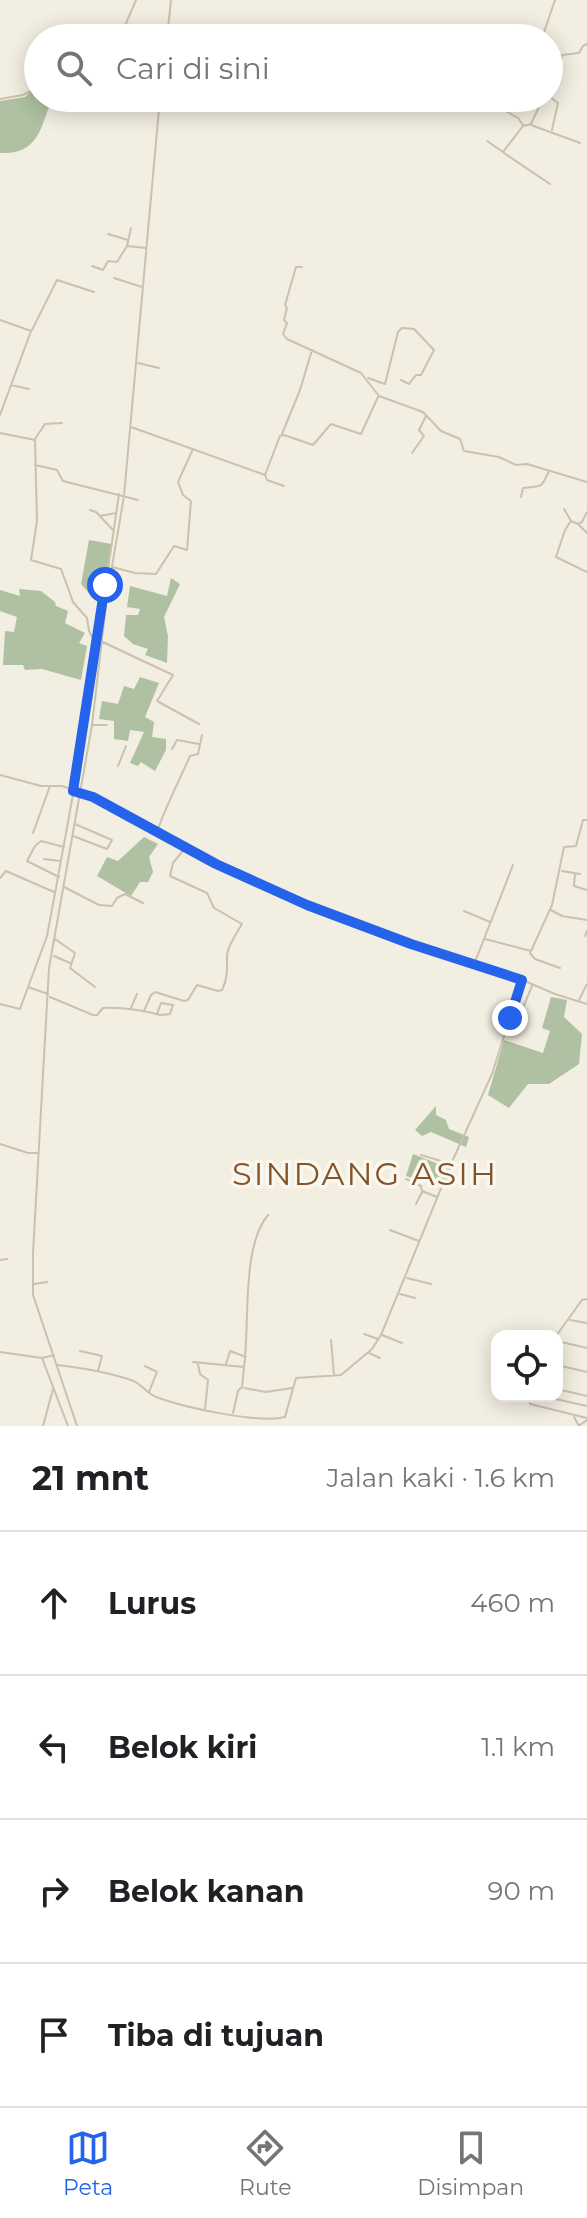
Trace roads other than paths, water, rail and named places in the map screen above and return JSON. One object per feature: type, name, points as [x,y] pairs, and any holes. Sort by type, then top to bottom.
[{"type":"street","points":[[126,24],[136,0]]},
{"type":"street","points":[[168,24],[171,0]]},
{"type":"street","points":[[547,24],[555,0]]},
{"type":"street","points":[[563,55],[576,55],[587,44]]},
{"type":"street","points":[[0,99],[24,94]]},
{"type":"street","points":[[0,1004],[20,1009],[45,943],[92,725],[131,427],[159,112]]},
{"type":"street","points":[[508,112],[518,118],[523,126]]},
{"type":"street","points":[[530,125],[536,112]]},
{"type":"street","points":[[552,131],[556,112]]},
{"type":"street","points":[[503,152],[523,126],[530,125],[580,143]]},
{"type":"street","points":[[487,141],[550,184]]},
{"type":"street","points":[[92,266],[103,270],[108,261],[117,262],[127,246],[131,228]]},
{"type":"street","points":[[108,234],[128,240]]},
{"type":"street","points":[[127,246],[146,248]]},
{"type":"street","points":[[302,267],[296,267],[292,275],[283,334],[365,377],[385,384],[398,332],[402,328],[414,329],[434,350],[421,375],[416,375],[409,384],[401,380]]},
{"type":"street","points":[[114,278],[143,287]]},
{"type":"street","points":[[0,415],[31,331],[57,280],[94,292]]},
{"type":"street","points":[[0,320],[31,331]]},
{"type":"street","points":[[265,475],[300,390],[312,350]]},
{"type":"street","points":[[137,363],[159,368]]},
{"type":"street","points":[[365,377],[379,396],[427,415],[441,431],[460,439],[464,451],[499,457],[516,465],[527,464],[587,482]]},
{"type":"street","points":[[10,384],[29,389]]},
{"type":"street","points":[[282,435],[313,445],[331,424],[361,434],[379,396]]},
{"type":"street","points":[[412,453],[424,436],[419,430],[427,415]]},
{"type":"street","points":[[62,423],[45,424],[35,440],[37,521],[31,560],[61,569],[73,602],[87,618],[89,631],[97,640],[103,640],[136,660],[173,675],[157,701],[199,724]]},
{"type":"street","points":[[131,427],[265,475],[267,480],[284,486]]},
{"type":"street","points":[[0,433],[35,440]]},
{"type":"street","points":[[112,567],[156,574],[174,546],[187,550],[191,501],[183,495],[178,482],[192,451]]},
{"type":"street","points":[[34,465],[57,470],[63,481],[138,500]]},
{"type":"street","points":[[521,497],[523,488],[540,487],[549,470]]},
{"type":"street","points":[[77,1426],[33,1295],[36,1153],[51,955],[74,824],[97,640],[121,494]]},
{"type":"street","points":[[564,509],[571,521],[587,533]]},
{"type":"street","points":[[90,510],[96,512],[113,530],[119,531]]},
{"type":"street","points":[[578,524],[587,512]]},
{"type":"street","points":[[99,516],[116,513]]},
{"type":"street","points":[[571,521],[556,557],[587,572]]},
{"type":"street","points":[[92,725],[107,725]]},
{"type":"street","points":[[158,830],[166,805],[190,756],[198,755],[202,735]]},
{"type":"street","points":[[172,749],[177,740],[200,744]]},
{"type":"street","points":[[118,766],[126,746]]},
{"type":"street","points":[[0,775],[38,786],[62,786],[93,797],[216,864],[307,905],[587,1004]]},
{"type":"street","points":[[33,833],[51,785]]},
{"type":"street","points":[[530,952],[550,910],[564,847],[576,846],[583,820],[587,820]]},
{"type":"street","points":[[71,835],[107,849],[112,840],[74,824]]},
{"type":"street","points":[[59,877],[27,861],[41,841],[69,848]]},
{"type":"street","points":[[144,1011],[155,992],[184,1001],[188,1000],[197,985],[222,990],[229,968],[229,948],[242,924],[214,908],[207,893],[170,876],[173,863],[187,846]]},
{"type":"street","points":[[44,859],[61,861]]},
{"type":"street","points":[[474,964],[513,865]]},
{"type":"street","points":[[0,878],[6,871],[55,893]]},
{"type":"street","points":[[561,871],[578,874],[573,885],[587,890]]},
{"type":"street","points":[[62,886],[101,906],[112,906],[117,898],[125,894],[143,903]]},
{"type":"street","points":[[550,910],[566,917],[587,920]]},
{"type":"street","points":[[464,911],[491,922]]},
{"type":"street","points":[[585,936],[587,931]]},
{"type":"street","points":[[54,938],[75,953],[71,969],[95,987]]},
{"type":"street","points":[[485,939],[530,952],[535,959],[560,968]]},
{"type":"street","points":[[51,955],[71,964]]},
{"type":"street","points":[[57,1364],[98,1371],[138,1383],[149,1393],[169,1401],[233,1414],[283,1418],[290,1405],[296,1378],[341,1375],[368,1353],[381,1335],[451,1164],[492,1074],[522,980]]},
{"type":"street","points":[[522,1010],[533,984]]},
{"type":"street","points":[[579,1000],[587,984]]},
{"type":"street","points":[[28,987],[93,1015],[103,1008],[157,1014]]},
{"type":"street","points":[[130,1009],[137,994]]},
{"type":"street","points":[[0,1144],[36,1153]]},
{"type":"street","points":[[421,1155],[451,1164]]},
{"type":"street","points":[[406,1179],[421,1186],[416,1204]]},
{"type":"street","points":[[422,1191],[438,1197]]},
{"type":"street","points":[[233,1414],[242,1387],[246,1357],[248,1309],[245,1302],[249,1267],[262,1223],[268,1215]]},
{"type":"street","points":[[390,1230],[420,1242]]},
{"type":"street","points":[[0,1260],[7,1259]]},
{"type":"street","points":[[405,1278],[431,1284]]},
{"type":"street","points":[[33,1285],[47,1282]]},
{"type":"street","points":[[398,1294],[415,1298]]},
{"type":"street","points":[[560,1330],[585,1299]]},
{"type":"street","points":[[568,1319],[587,1323]]},
{"type":"street","points":[[364,1334],[379,1339]]},
{"type":"street","points":[[381,1335],[402,1343]]},
{"type":"street","points":[[331,1340],[334,1377]]},
{"type":"street","points":[[563,1342],[587,1348]]},
{"type":"street","points":[[80,1351],[102,1356],[98,1371]]},
{"type":"street","points":[[226,1365],[230,1351],[246,1357]]},
{"type":"street","points":[[0,1352],[42,1358],[53,1355]]},
{"type":"street","points":[[368,1353],[380,1358]]},
{"type":"street","points":[[42,1358],[68,1426]]},
{"type":"street","points":[[193,1362],[244,1367]]},
{"type":"street","points":[[198,1363],[200,1374],[208,1380],[205,1409]]},
{"type":"street","points":[[145,1366],[157,1372],[149,1393]]},
{"type":"street","points":[[563,1366],[587,1372]]},
{"type":"street","points":[[242,1387],[266,1392],[293,1387]]},
{"type":"street","points":[[43,1426],[53,1388]]},
{"type":"street","points":[[563,1390],[587,1396]]},
{"type":"street","points":[[563,1400],[587,1406]]},
{"type":"street","points":[[530,1402],[530,1404],[574,1414],[587,1419],[579,1426],[574,1414]]},
{"type":"district","name":"SINDANG ASIH","points":[[365,1174]]}]
